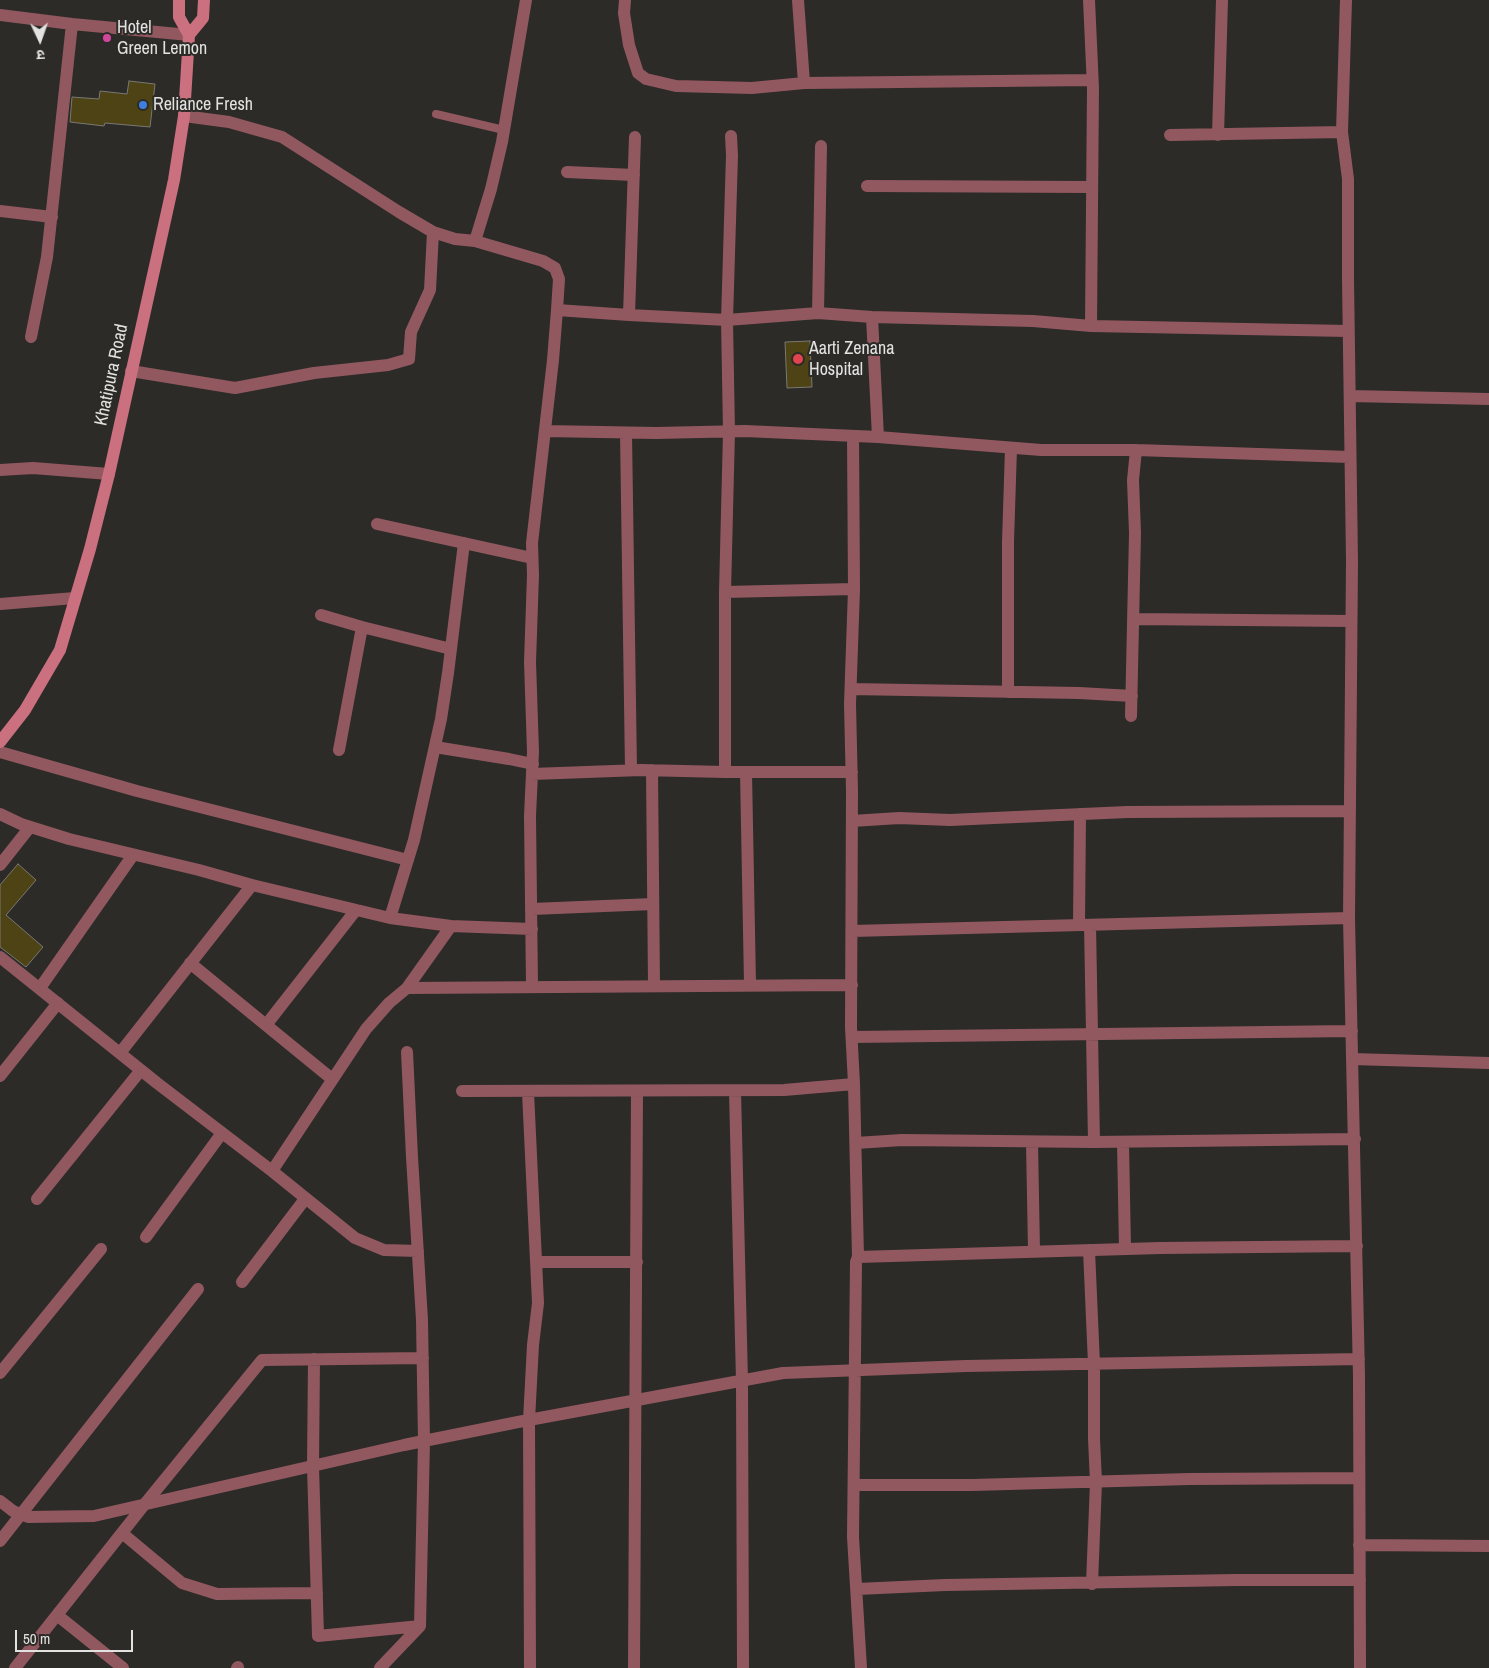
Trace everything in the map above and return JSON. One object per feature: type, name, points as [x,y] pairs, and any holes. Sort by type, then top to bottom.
[{"type":"main road","points":[[179,0],[179,17],[189,35],[203,18],[204,0]]},
{"type":"main road","name":"Khatipura Road","points":[[0,742],[26,710],[60,650],[90,549],[109,474],[174,180],[184,116],[189,35]]},
{"type":"street","points":[[475,241],[492,189],[526,0]]},
{"type":"street","points":[[624,0],[629,45],[638,72],[646,79],[676,86],[752,88],[804,83],[1092,80]]},
{"type":"street","points":[[798,0],[804,83]]},
{"type":"street","points":[[1089,0],[1092,80],[1091,326]]},
{"type":"street","points":[[1218,135],[1222,0]]},
{"type":"street","points":[[1346,0],[1342,132],[1348,179],[1352,621],[1349,918],[1359,1358],[1360,1668]]},
{"type":"street","points":[[0,15],[189,35]]},
{"type":"street","points":[[32,337],[47,257],[72,24]]},
{"type":"street","points":[[184,116],[228,122],[282,137],[399,212],[434,232],[455,239],[475,241],[543,261],[555,268],[558,278],[553,360],[532,544],[530,662],[533,769],[530,816],[532,986]]},
{"type":"street","points":[[1170,135],[1342,132]]},
{"type":"street","points":[[724,772],[725,592],[729,432],[727,320],[731,136]]},
{"type":"street","points":[[629,315],[635,137]]},
{"type":"street","points":[[818,313],[821,146]]},
{"type":"street","points":[[567,172],[634,175]]},
{"type":"street","points":[[867,186],[1092,187]]},
{"type":"street","points":[[0,211],[52,217]]},
{"type":"street","points":[[131,371],[235,388],[314,373],[388,365],[409,358],[411,332],[430,290],[434,232]]},
{"type":"street","points":[[557,310],[727,320],[818,313],[872,317],[1034,321],[1091,326],[1348,331]]},
{"type":"street","points":[[872,317],[878,437]]},
{"type":"street","points":[[1350,396],[1489,399]]},
{"type":"street","points":[[545,431],[626,433],[729,432],[853,436],[1011,448],[1136,450],[1350,458]]},
{"type":"street","points":[[626,433],[631,770]]},
{"type":"street","points":[[853,436],[854,589],[851,689],[852,1037],[858,1257],[856,1262],[854,1370],[853,1537],[861,1668]]},
{"type":"street","points":[[1008,692],[1008,542],[1011,448]]},
{"type":"street","points":[[1131,716],[1136,450]]},
{"type":"street","points":[[0,470],[33,468],[109,474]]},
{"type":"street","points":[[377,524],[532,558]]},
{"type":"street","points":[[390,918],[414,840],[441,719],[464,543]]},
{"type":"street","points":[[725,592],[854,589]]},
{"type":"street","points":[[0,604],[75,598]]},
{"type":"street","points":[[321,616],[451,650]]},
{"type":"street","points":[[1134,619],[1352,621]]},
{"type":"street","points":[[339,750],[362,627]]},
{"type":"street","points":[[851,689],[1132,696]]},
{"type":"street","points":[[435,746],[509,758],[533,769],[852,772]]},
{"type":"street","points":[[0,752],[137,791],[408,860]]},
{"type":"street","points":[[652,770],[654,985]]},
{"type":"street","points":[[746,772],[750,984]]},
{"type":"street","points":[[852,821],[899,818],[950,820],[1080,814],[1350,811]]},
{"type":"street","points":[[0,814],[69,839],[390,918],[451,926],[532,929]]},
{"type":"street","points":[[1080,814],[1092,1034],[1094,1142]]},
{"type":"street","points":[[0,865],[30,826]]},
{"type":"street","points":[[40,988],[133,855]]},
{"type":"street","points":[[120,1053],[252,885]]},
{"type":"street","points":[[532,909],[653,904]]},
{"type":"street","points":[[266,1025],[356,910]]},
{"type":"street","points":[[852,931],[1349,918]]},
{"type":"street","points":[[272,1170],[366,1029],[389,1003],[407,988],[451,926]]},
{"type":"street","points":[[0,957],[141,1070],[272,1170],[305,1199],[355,1238],[384,1250],[418,1251]]},
{"type":"street","points":[[190,963],[332,1080]]},
{"type":"street","points":[[407,988],[852,984]]},
{"type":"street","points":[[0,1076],[58,1003]]},
{"type":"street","points":[[852,1037],[1352,1031]]},
{"type":"street","points":[[380,1668],[420,1626],[424,1441],[423,1358],[407,1052]]},
{"type":"street","points":[[1352,1059],[1489,1063]]},
{"type":"street","points":[[36,1199],[141,1070]]},
{"type":"street","points":[[462,1091],[784,1090],[854,1084]]},
{"type":"street","points":[[735,1090],[742,1382],[743,1668]]},
{"type":"street","points":[[634,1668],[637,1091]]},
{"type":"street","points":[[528,1092],[538,1304],[533,1345],[529,1420],[530,1668]]},
{"type":"street","points":[[146,1238],[222,1133]]},
{"type":"street","points":[[856,1143],[902,1140],[1123,1142],[1355,1139]]},
{"type":"street","points":[[1032,1142],[1034,1251]]},
{"type":"street","points":[[1123,1142],[1125,1249]]},
{"type":"street","points":[[242,1282],[305,1199]]},
{"type":"street","points":[[858,1257],[1034,1251],[1357,1246]]},
{"type":"street","points":[[0,1373],[101,1249]]},
{"type":"street","points":[[1089,1250],[1094,1364],[1096,1482],[1092,1584]]},
{"type":"street","points":[[537,1262],[636,1262]]},
{"type":"street","points":[[0,1541],[198,1289]]},
{"type":"street","points":[[15,1668],[262,1360],[423,1358]]},
{"type":"street","points":[[0,1501],[13,1511],[28,1517],[94,1516],[424,1441],[784,1373],[966,1366],[1359,1358]]},
{"type":"street","points":[[314,1359],[313,1466],[318,1636],[420,1626]]},
{"type":"street","points":[[854,1485],[972,1486],[1190,1478],[1359,1478]]},
{"type":"street","points":[[122,1533],[182,1583],[217,1594],[317,1593]]},
{"type":"street","points":[[1359,1546],[1489,1546]]},
{"type":"street","points":[[857,1589],[945,1585],[1360,1580]]},
{"type":"street","points":[[57,1615],[123,1668]]},
{"type":"lane","points":[[436,114],[504,130]]},
{"type":"building","points":[[129,81],[155,84],[150,127],[105,123],[104,126],[70,122],[72,97],[99,99],[100,91],[127,94]]},
{"type":"building","points":[[810,341],[812,387],[787,388],[785,342]]},
{"type":"building","points":[[18,864],[36,880],[6,915],[43,947],[26,967],[0,947],[0,885]]},
{"type":"place","name":"Hotel Green Lemon","points":[[107,38]]},
{"type":"place","name":"Reliance Fresh","points":[[143,105]]},
{"type":"place","name":"Aarti Zenana Hospital","points":[[798,359]]}]
